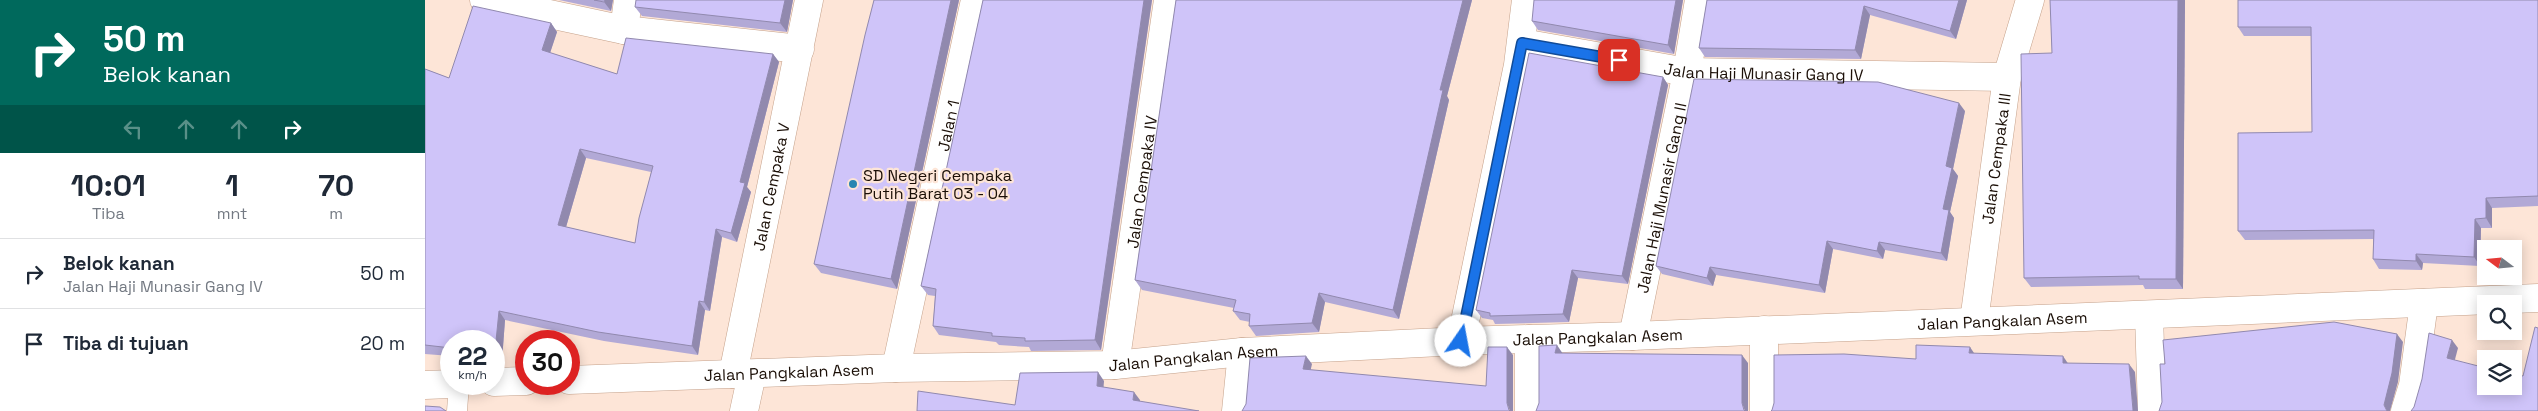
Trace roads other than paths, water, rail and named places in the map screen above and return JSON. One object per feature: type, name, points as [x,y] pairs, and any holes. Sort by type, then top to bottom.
[{"type":"street","points":[[485,0],[623,30],[800,49]]},
{"type":"street","points":[[623,30],[628,0]]},
{"type":"street","name":"Jalan Cempaka V","points":[[744,411],[742,374],[809,0]]},
{"type":"street","name":"Jalan 1","points":[[896,368],[975,0]]},
{"type":"street","name":"Jalan Cempaka IV","points":[[1115,365],[1168,0]]},
{"type":"street","points":[[1461,341],[1522,43],[1526,0]]},
{"type":"street","name":"Jalan Haji Munasir Gang II","points":[[1633,336],[1687,72],[1699,0]]},
{"type":"street","name":"Jalan Cempaka III","points":[[1974,321],[2007,77],[2030,0]]},
{"type":"street","name":"Jalan Haji Munasir Gang IV","points":[[1522,43],[1687,72],[2007,77]]},
{"type":"street","name":"Jalan Pangkalan Asem","points":[[580,380],[896,368],[1115,365],[1242,352],[1461,341],[1633,336],[2538,298]]},
{"type":"street","points":[[2405,411],[2413,385],[2424,303]]},
{"type":"street","points":[[2149,315],[2152,411]]},
{"type":"street","points":[[1763,330],[1764,411]]},
{"type":"street","points":[[1529,339],[1529,411]]},
{"type":"street","points":[[1236,411],[1242,352]]},
{"type":"street","points":[[425,385],[440,384]]},
{"type":"lane","points":[[457,411],[458,395]]},
{"type":"place","name":"SD Negeri Cempaka Putih Barat 03 - 04","points":[[853,184]]}]
